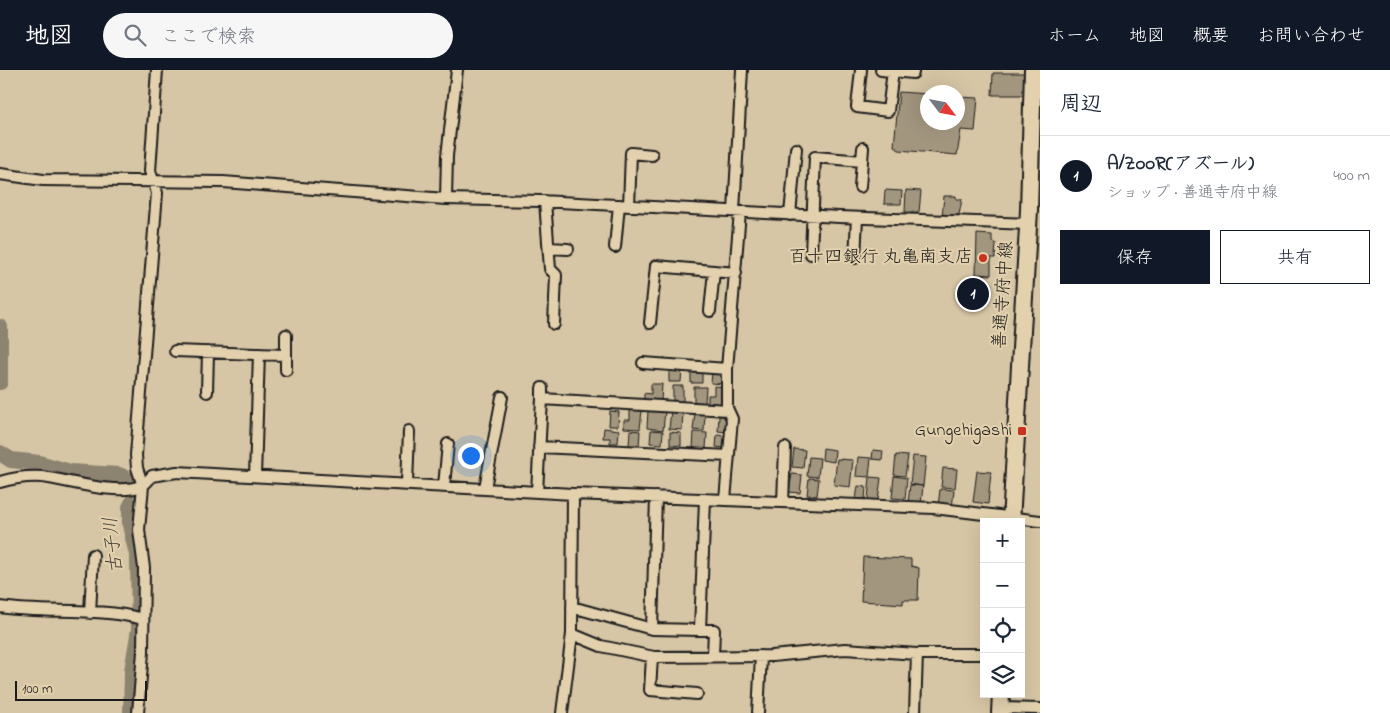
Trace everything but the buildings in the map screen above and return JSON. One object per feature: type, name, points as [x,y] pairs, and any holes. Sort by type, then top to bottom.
[{"type":"main road","name":"善通寺府中線","points":[[1011,518],[1029,224],[1032,70]]},
{"type":"street","points":[[138,713],[144,568],[139,530],[141,486],[136,455],[157,193],[150,171],[157,70]]},
{"type":"street","points":[[446,199],[447,156],[457,70]]},
{"type":"street","points":[[725,500],[732,419],[728,410],[727,369],[736,273],[742,70]]},
{"type":"street","points":[[861,70],[857,106],[888,111],[893,71]]},
{"type":"street","points":[[881,70],[913,74]]},
{"type":"street","points":[[860,187],[863,148]]},
{"type":"street","points":[[790,215],[796,149]]},
{"type":"street","points":[[615,247],[624,206],[631,153],[652,155]]},
{"type":"street","points":[[811,254],[815,157],[862,162]]},
{"type":"street","points":[[0,174],[43,180],[154,183],[223,182],[446,199],[1029,224]]},
{"type":"street","points":[[545,202],[550,269],[556,275],[554,324]]},
{"type":"street","points":[[855,258],[857,218]]},
{"type":"street","points":[[549,248],[568,248]]},
{"type":"street","points":[[650,324],[656,266],[736,273]]},
{"type":"street","points":[[710,311],[714,271]]},
{"type":"street","points":[[286,334],[286,370]]},
{"type":"street","points":[[175,351],[286,355]]},
{"type":"street","points":[[207,392],[208,352]]},
{"type":"street","points":[[255,476],[259,354]]},
{"type":"street","points":[[643,363],[727,369]]},
{"type":"street","points":[[537,492],[542,388]]},
{"type":"street","points":[[485,488],[502,397]]},
{"type":"street","points":[[542,399],[728,410]]},
{"type":"street","points":[[407,484],[409,431]]},
{"type":"street","points":[[444,486],[448,444]]},
{"type":"street","points":[[539,447],[729,456]]},
{"type":"street","points":[[783,502],[785,448]]},
{"type":"street","points":[[0,482],[20,477],[43,478],[88,486],[126,488],[141,486],[152,476],[177,472],[573,494],[934,508],[998,518]]},
{"type":"street","points":[[562,713],[572,634],[573,494]]},
{"type":"street","points":[[652,629],[656,497]]},
{"type":"street","points":[[700,630],[705,499]]},
{"type":"street","points":[[1025,520],[1040,520]]},
{"type":"street","points":[[90,613],[93,555]]},
{"type":"street","points":[[0,607],[131,616],[143,619]]},
{"type":"street","points":[[572,607],[652,629],[714,630],[713,655]]},
{"type":"street","points":[[572,634],[601,646],[652,657],[761,656],[845,649],[917,654],[980,654]]},
{"type":"street","points":[[915,713],[917,654]]},
{"type":"street","points":[[758,713],[761,656]]},
{"type":"street","points":[[652,657],[650,690],[697,694]]},
{"type":"street","points":[[1001,705],[1040,709]]},
{"type":"waterway","name":"古子川","points":[[0,327],[0,382]]},
{"type":"waterway","name":"古子川","points":[[0,453],[11,460],[39,463],[70,472],[119,475],[133,482],[137,495],[130,507],[130,525],[138,559],[139,629],[132,671],[131,713]]},
{"type":"place","name":"百十四銀行 丸亀南支店","points":[[983,258]]},
{"type":"place","name":"A/ZooR(アズール)","points":[[973,294]]},
{"type":"place","name":"Gungehigashi","points":[[1022,431]]}]
